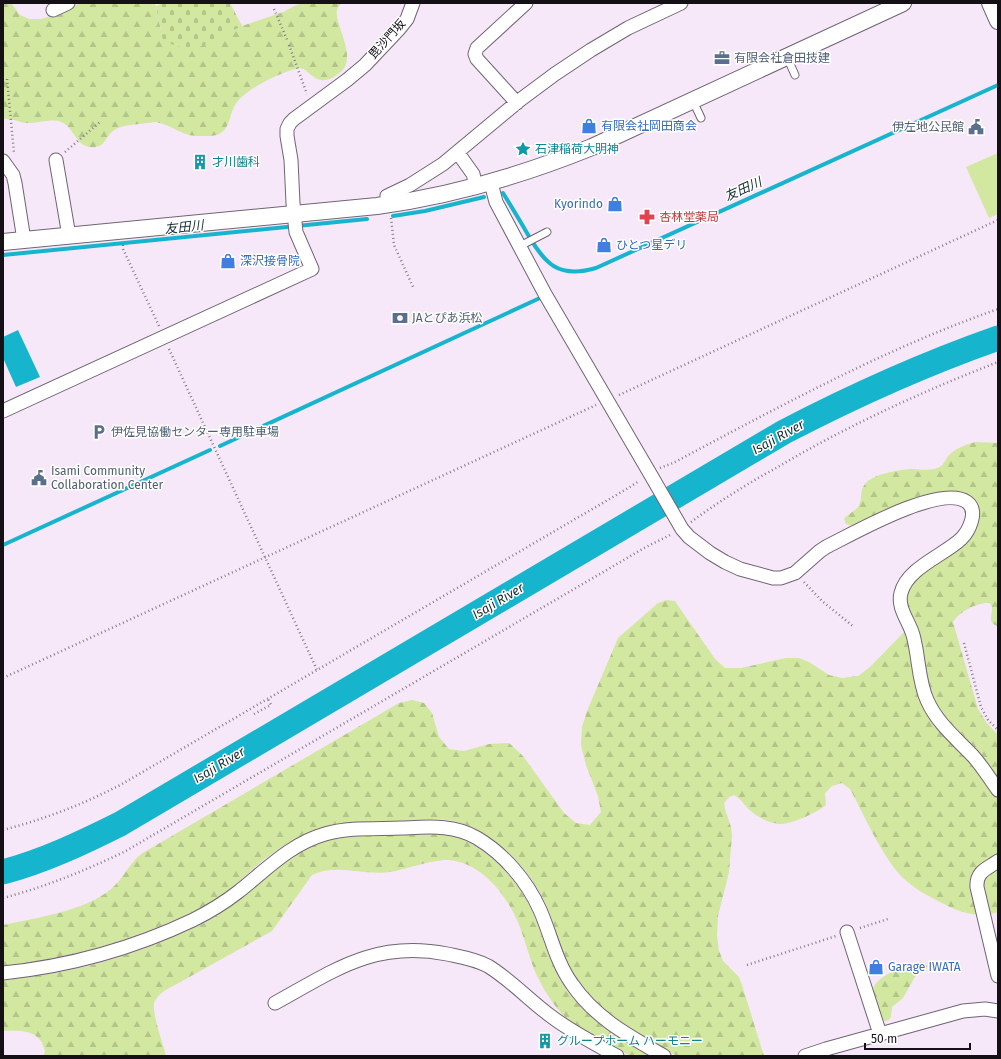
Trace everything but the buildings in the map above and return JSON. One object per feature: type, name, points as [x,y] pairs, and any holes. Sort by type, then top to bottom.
[{"type":"street","points":[[53,10],[68,3]]},
{"type":"street","name":"毘沙門坂","points":[[295,222],[291,160],[287,136],[287,129],[290,123],[356,72],[399,29],[406,19],[413,3]]},
{"type":"street","points":[[517,103],[477,59],[475,54],[477,48],[526,3]]},
{"type":"street","points":[[388,204],[387,196],[427,175],[458,153],[487,127],[555,74],[628,28],[681,3]]},
{"type":"street","points":[[3,242],[70,236],[295,222],[484,185],[552,163],[592,147],[903,3]]},
{"type":"street","points":[[990,3],[998,21]]},
{"type":"street","points":[[458,153],[473,174],[484,185],[523,245],[545,294],[682,527],[696,544],[740,568],[773,578],[781,578],[795,573],[820,551],[911,506],[954,498],[966,502],[972,508],[973,516],[970,525],[961,539],[925,564],[906,581],[900,594],[900,602],[901,609],[912,633],[926,699],[942,725],[978,762],[998,790]]},
{"type":"street","points":[[56,160],[70,236]]},
{"type":"street","points":[[3,162],[13,175],[24,240]]},
{"type":"street","points":[[3,411],[312,269],[295,222]]},
{"type":"street","points":[[3,973],[36,970],[74,962],[130,946],[193,920],[217,907],[238,892],[277,858],[292,848],[326,834],[344,830],[446,827],[468,833],[478,838],[509,864],[518,874],[534,898],[540,910],[558,960],[580,995],[610,1024],[664,1056]]},
{"type":"street","points":[[998,861],[980,873],[976,879],[998,976]]},
{"type":"street","points":[[847,932],[880,1034]]},
{"type":"street","points":[[275,1003],[342,966],[359,959],[396,951],[433,951],[469,958],[487,966],[552,1018],[617,1056]]},
{"type":"street","points":[[809,1055],[963,1011],[985,1009],[998,1011]]},
{"type":"lane","points":[[787,57],[795,75]]},
{"type":"lane","points":[[693,100],[701,118]]},
{"type":"lane","points":[[523,245],[546,232]]},
{"type":"path","points":[[274,9],[288,42]]},
{"type":"path","points":[[289,45],[308,97]]},
{"type":"path","points":[[7,79],[14,151]]},
{"type":"path","points":[[56,160],[100,122]]},
{"type":"path","points":[[391,220],[394,245],[414,289]]},
{"type":"path","points":[[3,678],[998,220]]},
{"type":"path","points":[[123,249],[317,670]]},
{"type":"path","points":[[3,830],[50,816],[103,794],[673,463],[852,370],[939,331],[998,309]]},
{"type":"path","points":[[3,898],[57,882],[124,852],[682,527],[750,483],[831,437],[916,396],[998,362]]},
{"type":"path","points":[[795,573],[822,601],[854,627]]},
{"type":"path","points":[[964,643],[981,707],[984,714],[998,730]]},
{"type":"path","points":[[254,714],[271,705],[268,699]]},
{"type":"path","points":[[747,964],[888,919]]},
{"type":"green space","points":[[3,3],[11,3],[20,15],[29,19],[41,19],[55,15],[80,3],[154,3],[156,6],[163,41],[242,26],[283,12],[301,3],[342,3],[338,7],[337,13],[347,59],[345,67],[338,74],[328,80],[318,79],[300,68],[274,77],[255,87],[235,105],[227,126],[220,134],[207,136],[186,134],[161,123],[155,122],[120,127],[112,131],[100,146],[90,147],[81,143],[69,128],[61,122],[53,121],[27,123],[3,119]]},
{"type":"green space","points":[[163,3],[230,3],[242,26],[191,51],[163,41],[156,6]]},
{"type":"green space","points":[[998,153],[998,214],[989,218],[966,167]]},
{"type":"green space","points":[[975,442],[998,443],[998,626],[992,621],[992,608],[989,603],[979,604],[969,608],[959,615],[953,622],[978,709],[986,722],[998,735],[998,912],[983,915],[962,912],[931,898],[901,876],[880,846],[850,789],[842,783],[832,786],[825,793],[826,805],[822,808],[805,817],[781,824],[774,823],[758,816],[747,808],[734,795],[729,797],[724,803],[732,835],[729,872],[718,916],[717,936],[719,951],[723,961],[739,977],[764,1056],[680,1057],[630,1028],[608,1012],[589,994],[572,971],[564,956],[547,907],[531,878],[520,864],[494,840],[479,831],[464,824],[442,819],[349,823],[320,829],[291,841],[260,863],[220,896],[201,908],[175,920],[109,945],[46,960],[3,966],[3,925],[60,913],[100,897],[115,885],[141,854],[399,703],[412,700],[424,703],[432,713],[439,737],[449,749],[464,751],[489,744],[509,743],[523,756],[564,813],[576,823],[590,825],[601,812],[598,796],[586,765],[581,745],[582,727],[587,711],[618,638],[658,603],[667,600],[675,601],[715,659],[725,668],[741,668],[786,658],[799,658],[809,662],[829,675],[842,678],[858,676],[870,667],[905,631],[904,601],[910,583],[964,542],[969,498],[853,526],[846,524],[844,519],[858,507],[863,487],[874,478],[899,470],[930,470],[938,468],[954,451]]},
{"type":"green space","points":[[434,834],[452,836],[467,842],[479,848],[502,867],[527,901],[537,922],[555,970],[565,988],[593,1018],[625,1042],[649,1056],[630,1056],[564,1016],[540,983],[517,920],[499,890],[481,873],[471,867],[461,862],[449,860],[428,863],[390,872],[380,873],[331,870],[312,875],[272,931],[164,991],[157,998],[154,1003],[154,1008],[158,1029],[166,1056],[43,1056],[45,1052],[43,1046],[41,1041],[36,1036],[23,1031],[3,1031],[3,980],[48,974],[91,965],[133,953],[175,936],[221,913],[276,868],[299,852],[311,846],[339,838]]},
{"type":"green space","points":[[923,962],[927,966],[926,970],[916,975],[903,998],[892,1007],[891,1017],[889,1020],[885,1021],[882,1019],[873,996],[874,987],[878,981],[884,976],[900,968]]},
{"type":"water","points":[[18,330],[40,377],[16,387],[3,358],[3,337]]},
{"type":"waterway","name":"友田川","points":[[503,193],[534,244],[547,261],[562,270],[572,272],[583,271],[596,268],[998,85]]},
{"type":"waterway","name":"友田川","points":[[393,216],[425,211],[484,197]]},
{"type":"waterway","name":"友田川","points":[[3,255],[367,219]]},
{"type":"waterway","points":[[220,446],[540,298]]},
{"type":"waterway","name":"Isaji River","points":[[3,872],[33,863],[63,851],[120,824],[784,432],[889,381],[998,338]]},
{"type":"waterway","points":[[3,545],[210,450]]},
{"type":"place","name":"有限会社倉田技建","points":[[722,58]]},
{"type":"place","name":"有限会社岡田商会","points":[[589,126]]},
{"type":"place","name":"伊左地公民館","points":[[976,127]]},
{"type":"place","name":"石津稲荷大明神","points":[[523,149]]},
{"type":"place","name":"才川歯科","points":[[200,162]]},
{"type":"place","name":"Kyorindo","points":[[615,204]]},
{"type":"place","name":"杏林堂薬局","points":[[647,217]]},
{"type":"place","name":"ひとつ星デリ","points":[[604,245]]},
{"type":"place","name":"深沢接骨院","points":[[228,261]]},
{"type":"place","name":"JAとぴあ浜松","points":[[400,318]]},
{"type":"place","name":"伊佐見協働センター専用駐車場","points":[[99,432]]},
{"type":"place","name":"Isami Community Collaboration Center","points":[[39,478]]},
{"type":"place","name":"Garage IWATA","points":[[876,967]]},
{"type":"place","name":"グループホーム ハーモニー","points":[[545,1041]]}]
